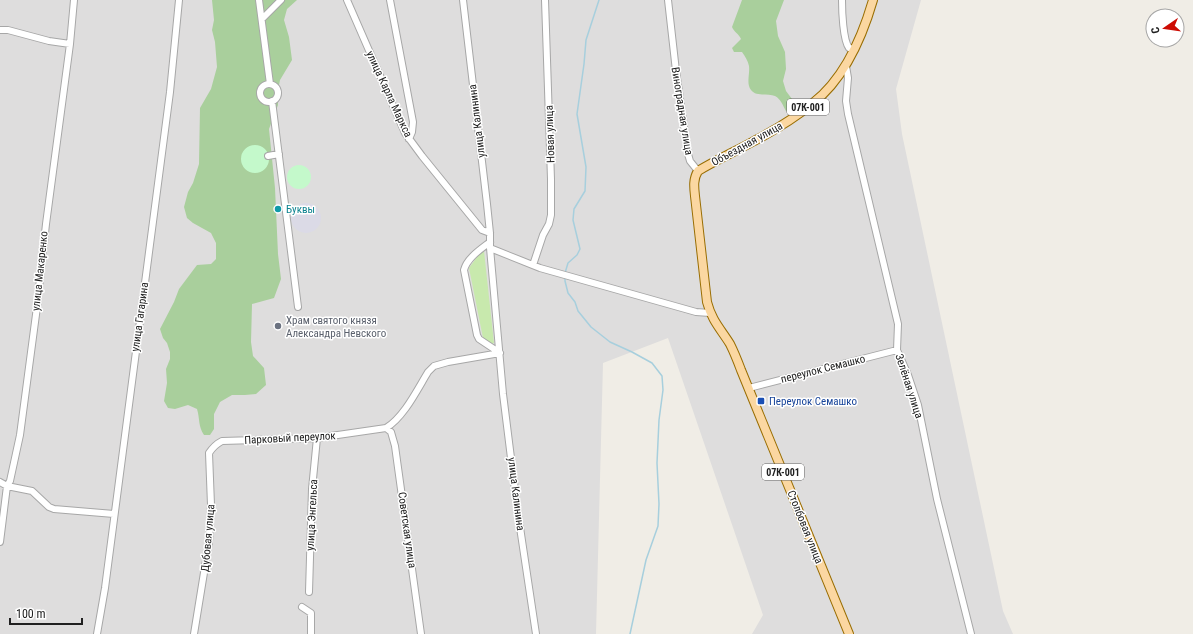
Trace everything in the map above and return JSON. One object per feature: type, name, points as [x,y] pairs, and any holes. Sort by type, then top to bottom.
[{"type":"main road","name":"Объездная улица","points":[[698,171],[786,123],[814,103],[833,83],[846,66],[855,49],[874,0]]},
{"type":"main road","name":"07К-001","points":[[698,171],[694,183],[695,196],[707,302],[710,313]]},
{"type":"main road","name":"Столбовая улица","points":[[710,313],[730,344],[849,634]]},
{"type":"street","name":"улица Макаренко","points":[[0,542],[8,486],[20,435],[70,44],[74,0]]},
{"type":"street","name":"улица Гагарина","points":[[97,634],[105,588],[170,92],[179,0]]},
{"type":"street","points":[[259,0],[270,84]]},
{"type":"street","points":[[262,20],[281,0]]},
{"type":"street","name":"улица Карла Маркса","points":[[347,0],[409,139],[482,230],[490,234]]},
{"type":"street","points":[[390,0],[413,122],[412,132],[409,139]]},
{"type":"street","name":"улица Калинина","points":[[463,0],[490,234],[503,394],[518,514],[536,634]]},
{"type":"street","name":"Новая улица","points":[[533,266],[551,216],[552,179],[545,0]]},
{"type":"street","name":"Виноградная улица","points":[[668,0],[676,71],[688,154],[690,161],[698,171]]},
{"type":"street","points":[[842,0],[844,30],[847,46],[855,49]]},
{"type":"street","points":[[0,30],[8,30],[49,42],[70,44]]},
{"type":"street","name":"Зелёная улица","points":[[846,66],[848,78],[846,101],[848,114],[898,324],[897,350],[918,405],[937,499],[971,634]]},
{"type":"street","points":[[272,101],[268,101],[261,96],[262,88],[265,85],[270,84],[276,86],[278,92],[275,99],[272,101],[278,154],[284,179],[298,307]]},
{"type":"street","points":[[268,156],[278,154]]},
{"type":"street","points":[[500,353],[479,339],[477,335],[464,270],[466,265],[480,249],[490,245],[533,266],[696,312],[710,313]]},
{"type":"street","name":"переулок Семашко","points":[[749,388],[897,350]]},
{"type":"street","points":[[386,428],[400,417],[428,372],[434,366],[448,362],[500,353]]},
{"type":"street","name":"Парковый переулок","points":[[216,444],[222,441],[317,438],[386,428]]},
{"type":"street","name":"Советская улица","points":[[386,428],[391,432],[395,446],[421,634]]},
{"type":"street","name":"улица Энгельса","points":[[309,592],[312,489],[317,438]]},
{"type":"street","name":"Дубовая улица","points":[[194,634],[209,542],[211,505],[210,454],[212,448],[216,444]]},
{"type":"street","points":[[0,482],[8,486],[32,491],[49,507],[114,514]]},
{"type":"street","points":[[302,607],[311,613],[311,634]]},
{"type":"shaded area","points":[[0,0],[921,0],[896,89],[902,134],[1003,611],[1013,634],[752,634],[763,615],[668,338],[603,363],[596,634],[0,634]]},
{"type":"shaded area","points":[[306,203],[317,207],[321,218],[317,229],[306,233],[295,229],[291,218],[295,207]]},
{"type":"green space","points":[[212,0],[297,0],[287,9],[284,20],[289,37],[292,60],[280,80],[278,105],[269,129],[275,188],[278,254],[281,279],[274,298],[252,304],[251,342],[253,356],[264,368],[266,385],[256,394],[232,395],[220,402],[214,414],[214,429],[210,435],[204,435],[200,425],[197,409],[188,405],[175,409],[168,408],[164,401],[167,383],[166,369],[170,359],[170,352],[160,329],[179,289],[197,265],[211,264],[216,259],[216,243],[211,233],[187,218],[184,207],[199,164],[200,108],[211,89],[217,67],[215,42],[212,30],[214,20]]},
{"type":"green space","points":[[742,0],[784,0],[776,21],[778,36],[785,52],[786,69],[783,81],[786,91],[792,99],[792,110],[786,111],[777,97],[753,92],[750,88],[748,82],[749,66],[747,60],[742,52],[734,52],[732,48],[741,39],[732,27]]},
{"type":"green space","points":[[255,145],[265,149],[269,159],[265,169],[255,173],[245,169],[241,159],[245,149]]},
{"type":"green space","points":[[299,165],[304,166],[310,172],[310,182],[304,188],[299,189],[294,188],[288,182],[287,177],[288,172],[294,166]]},
{"type":"green space","points":[[482,250],[484,251],[494,343],[491,344],[483,338],[469,268]]},
{"type":"waterway","points":[[565,273],[568,263],[577,255],[580,249],[573,220],[574,209],[585,191],[586,167],[577,114],[586,40],[599,0]]},
{"type":"waterway","points":[[565,277],[568,293],[575,302],[578,311],[591,327],[610,342],[652,363],[662,376],[663,390],[659,420],[657,463],[659,504],[658,526],[646,560],[630,634]]},
{"type":"place","name":"Буквы","points":[[278,209]]},
{"type":"place","name":"Храм святого князя Александра Невского","points":[[278,326]]},
{"type":"place","name":"Переулок Семашко","points":[[761,401]]}]
